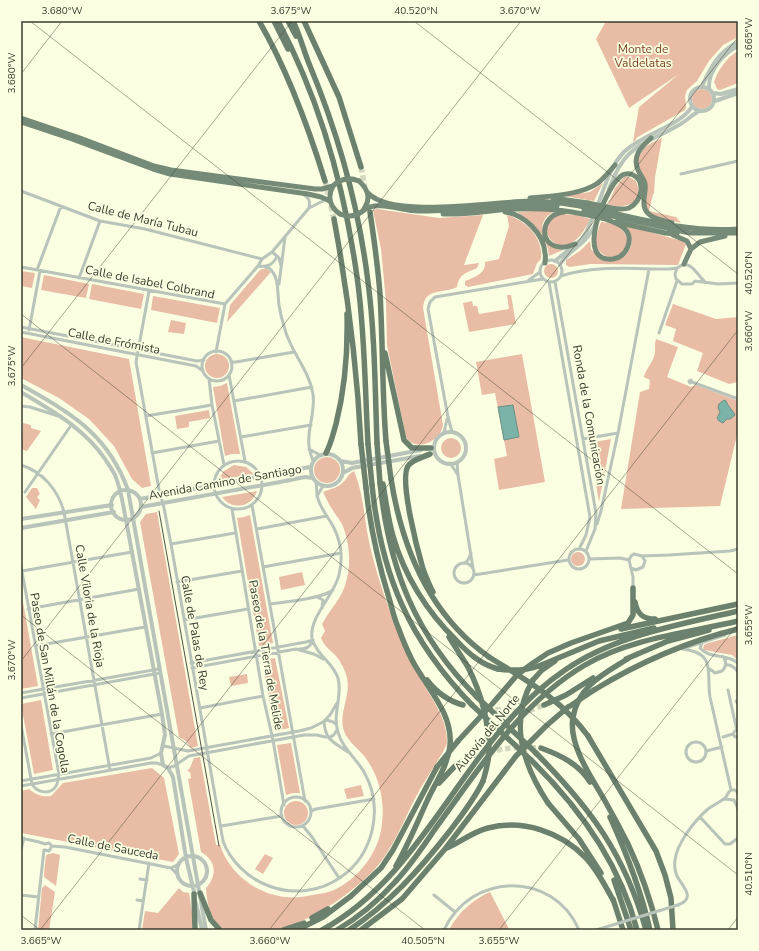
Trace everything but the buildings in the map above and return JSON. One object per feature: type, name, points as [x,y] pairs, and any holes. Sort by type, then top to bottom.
[{"type":"highway","points":[[259,21],[301,108],[325,181]]},
{"type":"highway","points":[[274,21],[318,114]]},
{"type":"highway","points":[[278,21],[299,65],[318,114],[334,164],[348,224],[358,284],[363,344],[368,444],[379,535],[383,554],[402,606],[413,627],[440,670],[472,705],[531,760],[565,796],[593,834],[608,858],[633,916],[637,930]]},
{"type":"highway","points":[[288,21],[306,58]]},
{"type":"highway","points":[[293,21],[329,115],[348,174],[360,228],[368,283],[373,343],[378,443],[386,531],[395,564],[410,603],[420,623],[453,672],[477,697],[538,750],[591,814],[612,846],[631,885],[646,930]]},
{"type":"highway","points":[[304,23],[339,97],[360,167]]},
{"type":"highway","points":[[21,118],[80,138],[154,166],[171,170],[315,189],[334,186],[343,179],[352,179],[359,181],[368,193],[378,201],[404,206],[430,208],[546,201],[689,231],[738,234]]},
{"type":"highway","points":[[21,122],[170,174],[292,191],[315,195],[330,201]]},
{"type":"highway","points":[[651,138],[638,151],[636,162],[638,171],[644,182],[644,206],[646,212],[651,217],[681,225],[689,231]]},
{"type":"highway","points":[[471,206],[506,200],[564,194],[589,188],[597,183],[615,165]]},
{"type":"highway","points":[[627,174],[635,176],[640,181],[641,187],[641,193],[638,200],[630,208],[608,214],[625,229],[629,242],[628,248],[619,257],[613,259],[602,256],[594,248],[594,234],[602,208],[617,179],[627,174]]},
{"type":"highway","points":[[334,186],[330,194],[330,201],[334,209],[340,214],[346,216],[354,216],[370,206],[428,214],[585,208]]},
{"type":"highway","points":[[364,210],[368,202],[368,193]]},
{"type":"highway","points":[[538,197],[562,198],[585,208],[683,238],[687,241],[691,249]]},
{"type":"highway","points":[[414,211],[436,212],[539,205],[585,208]]},
{"type":"highway","points":[[575,244],[559,247],[552,244],[547,239],[545,226],[547,221],[552,216],[558,213],[585,208]]},
{"type":"highway","points":[[498,211],[510,212],[528,222],[536,231],[542,242],[545,252],[545,263]]},
{"type":"highway","points":[[370,212],[376,253],[385,358],[404,440],[412,448],[433,446]]},
{"type":"highway","points":[[334,219],[346,284],[358,390],[361,444],[366,488],[372,534],[379,566],[398,627],[412,660],[440,706],[449,732],[450,745],[446,763],[409,844],[389,877]]},
{"type":"highway","points":[[665,233],[679,234],[689,231],[738,229]]},
{"type":"highway","points":[[687,265],[691,249],[700,242],[738,234]]},
{"type":"highway","points":[[326,453],[331,440],[344,389],[347,337],[346,284]]},
{"type":"highway","points":[[381,323],[382,380],[386,441],[391,479],[400,525],[409,551],[420,575],[434,601],[450,622],[475,647],[550,695],[577,721],[588,736],[656,851],[671,898],[673,930]]},
{"type":"highway","points":[[430,454],[413,461],[406,470],[409,508],[423,570],[432,591],[450,622]]},
{"type":"highway","points":[[349,930],[381,907],[432,855],[468,807],[483,781],[488,765],[489,751],[487,726],[480,693],[468,667],[419,594],[403,562],[393,537],[381,483]]},
{"type":"highway","points":[[633,588],[637,609],[646,619],[675,617]]},
{"type":"highway","points":[[297,930],[323,917],[351,896],[386,862],[438,766],[458,741],[517,675],[533,662],[548,653],[571,643],[625,625],[631,620],[633,615],[633,588]]},
{"type":"highway","points":[[390,600],[412,655],[426,679],[447,698],[463,705]]},
{"type":"highway","points":[[598,634],[738,604]]},
{"type":"highway","name":"Autovía del Norte","points":[[322,930],[351,912],[369,898],[389,877],[414,848],[479,756],[512,716],[526,701],[564,670],[592,653],[619,642],[671,626],[738,611]]},
{"type":"highway","name":"Autovía del Norte","points":[[337,930],[366,910],[396,882],[496,745],[530,706],[553,687],[585,665],[617,650],[670,635],[738,620]]},
{"type":"highway","points":[[439,624],[480,662],[498,669],[514,671],[539,666],[599,641],[654,628],[671,626]]},
{"type":"highway","points":[[544,705],[566,695],[611,667],[629,658],[668,641],[707,631],[723,624]]},
{"type":"highway","points":[[361,930],[402,899],[444,849],[516,756],[546,726],[570,706],[625,671],[657,656],[709,636],[738,630]]},
{"type":"highway","points":[[657,656],[682,649]]},
{"type":"highway","points":[[565,654],[542,670],[528,689],[521,710],[521,732],[524,750],[532,775],[548,803],[590,854],[600,870],[614,902],[623,930]]},
{"type":"highway","points":[[629,658],[595,679],[586,688],[580,698],[573,718],[574,737],[579,753],[628,845],[654,910],[658,930]]},
{"type":"highway","points":[[538,750],[559,755],[576,766],[586,776],[596,790],[626,852],[650,930]]},
{"type":"highway","points":[[428,800],[444,777],[455,766],[472,756]]},
{"type":"highway","points":[[444,849],[469,835],[487,828],[502,825],[533,827],[560,838],[578,850],[598,874],[614,902]]},
{"type":"highway","points":[[593,834],[594,840],[617,886],[631,930]]},
{"type":"highway","points":[[195,930],[197,894]]},
{"type":"highway","points":[[197,894],[211,920],[220,930]]},
{"type":"highway","points":[[282,930],[302,924],[345,898],[351,896]]},
{"type":"street","points":[[702,86],[717,57],[728,47],[738,42]]},
{"type":"street","points":[[715,101],[713,93],[709,88],[708,80],[727,53],[738,46]]},
{"type":"street","points":[[699,111],[692,106],[690,102],[690,95],[695,89],[702,86],[709,88]]},
{"type":"street","points":[[713,93],[722,94],[738,89]]},
{"type":"street","points":[[560,264],[565,257],[587,239],[602,208],[613,179],[626,156],[651,138],[679,124],[699,111],[709,109],[715,101],[738,93]]},
{"type":"street","points":[[555,261],[575,244],[587,231],[615,165],[624,152],[636,142],[688,113],[692,106]]},
{"type":"street","points":[[681,174],[738,161]]},
{"type":"street","name":"Calle de María Tubau","points":[[21,191],[100,221],[145,229],[262,259]]},
{"type":"street","points":[[292,191],[307,196],[310,203],[309,208]]},
{"type":"street","name":"Calle de Isabel Colbrand","points":[[21,267],[225,304],[258,266],[262,259],[272,252],[309,208],[323,201]]},
{"type":"street","points":[[28,333],[38,270],[61,206]]},
{"type":"street","points":[[79,278],[100,221]]},
{"type":"street","points":[[278,290],[285,237]]},
{"type":"street","points":[[272,252],[279,258],[281,268]]},
{"type":"street","points":[[265,267],[275,261],[277,256]]},
{"type":"street","points":[[527,282],[540,272],[545,263],[550,261],[555,261],[560,264],[563,270],[561,276]]},
{"type":"street","points":[[452,432],[428,309],[430,302],[435,297],[543,279],[549,282],[555,282],[561,276],[591,269],[668,270],[687,265],[696,271],[698,276],[705,282]]},
{"type":"street","points":[[258,266],[269,268],[274,272],[277,282],[279,306],[284,329],[312,387],[314,407],[309,432],[309,449],[313,460]]},
{"type":"street","points":[[659,334],[676,287],[677,281],[675,274],[677,268]]},
{"type":"street","points":[[595,529],[602,511],[649,269]]},
{"type":"street","points":[[563,270],[573,272]]},
{"type":"street","points":[[668,270],[675,274]]},
{"type":"street","points":[[540,272],[543,279]]},
{"type":"street","points":[[676,287],[682,284],[692,284],[698,276]]},
{"type":"street","points":[[677,281],[682,284]]},
{"type":"street","points":[[695,281],[718,284],[738,283]]},
{"type":"street","name":"Ronda de la Comunicación","points":[[549,282],[590,518],[586,535],[578,548],[572,551],[568,557],[568,560]]},
{"type":"street","name":"Ronda de la Comunicación","points":[[555,282],[596,513],[595,529],[586,551]]},
{"type":"street","name":"Calle de Palas de Rey","points":[[149,291],[136,362],[160,495],[171,544],[192,668],[225,845],[231,856],[248,874],[265,885],[283,890],[305,891],[320,888],[339,878],[354,865],[363,854],[369,842],[374,819],[374,799],[366,777],[341,740],[337,729],[336,724],[340,691],[338,678],[331,665],[319,652],[313,640]]},
{"type":"street","points":[[216,352],[225,304]]},
{"type":"street","name":"Calle de Frómista","points":[[21,327],[197,361],[204,360]]},
{"type":"street","name":"Calle de Frómista","points":[[21,332],[196,366],[203,371]]},
{"type":"street","points":[[224,465],[212,405],[209,379],[203,371],[202,363],[209,354],[216,352],[226,355],[230,362],[231,366],[229,374],[245,461]]},
{"type":"street","points":[[230,362],[294,352]]},
{"type":"street","points":[[209,379],[218,381],[226,378],[229,374]]},
{"type":"street","points":[[692,382],[738,399]]},
{"type":"street","points":[[21,385],[69,414],[90,430],[103,445],[120,470],[128,490],[198,885],[198,912],[202,930]]},
{"type":"street","points":[[234,401],[312,387]]},
{"type":"street","points":[[21,392],[62,417],[85,434],[98,449],[114,474],[120,492],[126,520],[162,714],[165,735],[164,746],[161,753],[165,767],[173,777],[192,886],[197,894],[205,920],[206,930]]},
{"type":"street","points":[[146,416],[212,405]]},
{"type":"street","points":[[21,406],[30,407],[62,417]]},
{"type":"street","points":[[444,433],[448,417]]},
{"type":"street","points":[[25,492],[72,424]]},
{"type":"street","points":[[241,437],[311,425]]},
{"type":"street","points":[[452,432],[459,435],[465,443],[465,453],[462,459],[457,462],[450,463],[440,460],[436,455],[433,446],[437,439],[444,433],[452,432]]},
{"type":"street","points":[[583,439],[618,433]]},
{"type":"street","points":[[152,453],[219,441]]},
{"type":"street","points":[[341,461],[352,463],[433,446]]},
{"type":"street","points":[[309,449],[320,455]]},
{"type":"street","points":[[343,474],[344,469],[341,461],[334,455],[326,453],[313,460],[310,467],[313,478],[316,482],[323,486],[333,485],[341,478],[343,474],[352,468],[430,454],[436,455]]},
{"type":"street","points":[[234,461],[245,461],[254,467],[260,477],[262,485],[259,496],[252,505],[239,510],[232,509],[223,504],[215,493],[214,485],[216,474],[224,465],[234,461]]},
{"type":"street","points":[[457,462],[458,476],[471,551],[473,568],[474,575],[471,580],[462,583],[457,579],[454,573],[456,566],[465,563],[470,564],[473,568],[482,575]]},
{"type":"street","points":[[450,463],[458,476]]},
{"type":"street","name":"Calle Viloria de la Rioja","points":[[21,465],[38,473],[54,489],[64,512],[110,770]]},
{"type":"street","name":"Avenida Camino de Santiago","points":[[140,499],[310,467]]},
{"type":"street","name":"Avenida Camino de Santiago","points":[[141,507],[305,477],[313,478]]},
{"type":"street","points":[[192,668],[308,648],[311,645],[313,640],[313,624],[334,588],[339,575],[341,553],[339,541],[317,496],[316,482]]},
{"type":"street","points":[[317,496],[323,486]]},
{"type":"street","points":[[128,490],[137,495],[140,499],[141,507],[139,513],[134,518],[126,520],[121,519],[114,512],[112,505],[116,495],[120,492],[128,490]]},
{"type":"street","points":[[21,519],[112,505]]},
{"type":"street","name":"Paseo de la Tierra de Melide","points":[[252,505],[305,801]]},
{"type":"street","name":"Paseo de la Tierra de Melide","points":[[232,509],[263,696],[273,740],[284,805]]},
{"type":"street","points":[[21,528],[114,512]]},
{"type":"street","points":[[257,529],[327,516]]},
{"type":"street","points":[[171,544],[235,533]]},
{"type":"street","points":[[474,575],[482,575],[568,560],[571,567],[577,570],[581,569],[587,566],[589,559],[586,551],[578,548]]},
{"type":"street","points":[[633,588],[633,577],[629,560],[634,554],[652,556],[730,552],[738,548]]},
{"type":"street","points":[[465,563],[468,560],[471,551]]},
{"type":"street","points":[[22,571],[132,552]]},
{"type":"street","points":[[264,567],[341,553]]},
{"type":"street","points":[[642,556],[645,561]]},
{"type":"street","points":[[633,577],[636,570],[643,567],[645,561],[652,556]]},
{"type":"street","points":[[589,559],[620,558],[629,560]]},
{"type":"street","name":"Paseo de San Millán de la Cogolla","points":[[21,566],[58,774],[56,786],[52,790],[44,792],[38,790],[32,784]]},
{"type":"street","points":[[631,568],[636,570]]},
{"type":"street","points":[[177,582],[242,571]]},
{"type":"street","points":[[270,604],[328,593],[334,588]]},
{"type":"street","points":[[28,609],[139,589]]},
{"type":"street","points":[[315,596],[322,600],[321,608]]},
{"type":"street","points":[[184,620],[248,609]]},
{"type":"street","points":[[35,646],[145,627]]},
{"type":"street","points":[[682,649],[738,630]]},
{"type":"street","points":[[191,662],[278,648],[313,640]]},
{"type":"street","points":[[707,641],[701,644],[700,648],[703,651],[712,656],[716,655],[731,658],[738,663]]},
{"type":"street","points":[[682,649],[691,650],[698,653],[708,664],[710,669],[710,697],[731,790],[729,791],[728,797]]},
{"type":"street","points":[[296,650],[319,656],[331,665]]},
{"type":"street","points":[[708,664],[709,659],[712,656]]},
{"type":"street","points":[[722,656],[726,662],[726,665]]},
{"type":"street","points":[[726,665],[734,667],[738,672]]},
{"type":"street","points":[[709,682],[715,673],[722,671],[726,665]]},
{"type":"street","points":[[710,669],[715,673]]},
{"type":"street","points":[[21,693],[95,680],[160,671]]},
{"type":"street","points":[[21,698],[95,685],[154,672]]},
{"type":"street","points":[[723,737],[738,731],[728,690]]},
{"type":"street","points":[[200,708],[263,696]]},
{"type":"street","points":[[164,746],[188,751],[311,728],[324,721],[330,715],[338,702]]},
{"type":"street","points":[[51,734],[162,714]]},
{"type":"street","points":[[324,721],[330,720],[336,724]]},
{"type":"street","points":[[324,721],[324,729],[327,738]]},
{"type":"street","points":[[21,725],[22,739],[32,784]]},
{"type":"street","points":[[327,738],[334,735],[337,729]]},
{"type":"street","points":[[733,734],[735,737],[738,736]]},
{"type":"street","points":[[21,786],[151,763],[172,768],[188,756],[273,740],[315,735],[327,738],[352,756]]},
{"type":"street","points":[[694,742],[703,745],[706,751],[704,758],[697,762],[690,760],[686,751],[689,745],[694,742]]},
{"type":"street","points":[[229,744],[228,746],[230,748]]},
{"type":"street","points":[[221,745],[224,748],[222,750]]},
{"type":"street","points":[[706,751],[722,747]]},
{"type":"street","points":[[21,781],[151,758],[161,753]]},
{"type":"street","points":[[731,790],[735,790],[738,793],[734,800]]},
{"type":"street","points":[[596,930],[684,903],[687,894],[675,872],[675,858],[684,837],[709,808],[724,798],[728,797],[734,800],[738,809]]},
{"type":"street","points":[[296,798],[305,801],[310,807],[311,811],[309,819],[303,826],[290,826],[283,820],[282,808],[287,801],[296,798]]},
{"type":"street","points":[[311,811],[374,799]]},
{"type":"street","points":[[221,826],[282,816]]},
{"type":"street","points":[[700,817],[725,844],[730,844],[738,838]]},
{"type":"street","points":[[303,826],[339,878]]},
{"type":"street","points":[[21,850],[22,838],[45,844],[35,930]]},
{"type":"street","name":"Calle de Sauceda","points":[[45,844],[49,843],[52,846],[66,847],[171,868],[178,875]]},
{"type":"street","points":[[44,850],[50,851],[52,846]]},
{"type":"street","points":[[193,857],[200,858],[204,862],[207,868],[207,876],[198,885],[188,886],[181,881],[178,875],[179,864],[186,858],[193,857]]},
{"type":"street","points":[[139,930],[149,863]]},
{"type":"street","name":"Calle de Sauceda","points":[[171,868],[179,864]]},
{"type":"street","points":[[140,879],[147,880]]},
{"type":"street","points":[[444,930],[455,912],[468,900],[481,892],[504,886],[523,887],[538,890],[559,903],[572,917],[578,930]]},
{"type":"street","points":[[21,895],[38,897]]},
{"type":"street","points":[[434,895],[455,912]]},
{"type":"street","points":[[137,900],[143,901]]},
{"type":"green space","name":"Monte de Valdelatas","points":[[606,21],[738,21],[738,37],[723,45],[709,61],[697,81],[687,90],[685,96],[685,110],[636,138],[633,142],[639,107],[679,74],[629,108],[596,39]]},
{"type":"green space","points":[[738,51],[738,83],[720,90],[717,89],[714,82],[718,73],[726,61]]},
{"type":"green space","points":[[702,89],[709,92],[712,99],[709,106],[702,109],[695,106],[692,99],[695,92]]},
{"type":"green space","points":[[662,138],[655,177],[654,194],[649,211],[676,217],[681,223],[650,215],[646,210],[638,161],[639,156],[646,146]]},
{"type":"green space","points":[[624,177],[629,177],[636,181],[638,195],[636,199],[628,205],[608,205],[615,188]]},
{"type":"green space","points":[[603,183],[594,201],[564,196],[590,192]]},
{"type":"green space","points":[[377,209],[439,218],[483,215],[464,265],[479,263],[477,268],[461,277],[457,287],[431,294],[424,301],[423,308],[443,425],[438,436],[428,443],[416,444],[410,442],[406,437],[387,345],[386,302],[381,249],[373,210]]},
{"type":"green space","points":[[556,211],[546,218],[542,230],[545,239],[553,247],[563,250],[549,256],[543,236],[529,220],[517,212]]},
{"type":"green space","points":[[562,214],[577,215],[590,219],[581,234],[572,242],[563,245],[555,243],[547,232],[548,224],[553,218]]},
{"type":"green space","points":[[507,215],[521,221],[527,226],[540,244],[541,259],[537,263],[533,274],[468,287],[465,285],[465,281],[481,272],[484,269],[485,262],[499,259],[509,226]]},
{"type":"green space","points":[[601,222],[610,223],[622,229],[625,233],[627,244],[623,252],[618,256],[606,256],[599,251],[597,247],[596,238]]},
{"type":"green space","points":[[624,225],[682,241],[686,244],[678,265],[591,264],[569,267],[566,265],[566,260],[580,251],[590,241],[591,249],[601,260],[614,261],[621,259],[627,254],[631,245],[630,236]]},
{"type":"green space","points":[[548,264],[554,264],[558,268],[558,274],[554,278],[548,278],[544,274],[544,268]]},
{"type":"green space","points":[[267,269],[271,272],[227,322],[230,305],[260,270]]},
{"type":"green space","points":[[21,271],[35,273],[32,288],[21,286]]},
{"type":"green space","points":[[44,275],[89,284],[86,298],[41,290]]},
{"type":"green space","points":[[92,284],[144,294],[141,309],[89,299]]},
{"type":"green space","points":[[507,295],[511,295],[516,324],[469,332],[463,303],[472,301],[473,306],[477,306],[479,314],[509,309]]},
{"type":"green space","points":[[153,296],[220,308],[217,323],[151,310]]},
{"type":"green space","points":[[673,304],[716,319],[738,317],[738,382],[729,384],[697,371],[703,353],[673,341],[676,329],[665,325]]},
{"type":"green space","points":[[171,320],[186,323],[184,334],[168,332]]},
{"type":"green space","points":[[21,337],[129,359],[151,486],[142,488],[132,479],[114,446],[89,419],[59,398],[21,378]]},
{"type":"green space","points":[[656,339],[678,347],[667,377],[691,387],[696,385],[738,401],[738,431],[720,506],[621,509],[640,392],[649,389],[650,380],[644,377],[654,356]]},
{"type":"green space","points":[[217,354],[222,355],[228,361],[228,371],[222,377],[217,378],[212,377],[206,371],[205,366],[206,361],[212,355]]},
{"type":"green space","points":[[522,354],[545,482],[499,490],[494,459],[507,456],[495,393],[482,395],[476,362]]},
{"type":"green space","points":[[227,383],[240,454],[225,456],[213,387]]},
{"type":"green space","points":[[209,410],[210,418],[189,422],[189,427],[177,429],[175,416]]},
{"type":"green space","points":[[23,423],[31,425],[31,428],[41,431],[27,451],[21,449]]},
{"type":"green space","points":[[451,438],[458,441],[461,448],[458,455],[451,458],[444,455],[441,448],[444,441]]},
{"type":"green space","points":[[611,439],[599,502],[589,443]]},
{"type":"green space","points":[[327,457],[336,461],[340,470],[336,479],[327,483],[318,479],[314,470],[318,461]]},
{"type":"green space","points":[[234,465],[246,467],[254,474],[218,480],[224,471]]},
{"type":"green space","points":[[354,471],[358,481],[369,543],[381,587],[409,657],[441,714],[447,742],[440,758],[419,791],[383,859],[374,870],[349,892],[318,913],[287,927],[267,931],[224,930],[212,917],[207,900],[206,888],[212,879],[214,869],[210,860],[201,852],[188,779],[191,778],[190,772],[187,771],[190,768],[194,758],[200,757],[216,845],[220,845],[230,865],[237,873],[254,887],[264,892],[285,897],[295,897],[332,891],[338,888],[347,883],[362,869],[374,852],[381,833],[383,806],[380,788],[370,764],[351,742],[344,731],[342,718],[348,685],[347,678],[340,661],[325,646],[321,638],[325,631],[322,624],[342,593],[349,567],[349,550],[345,532],[342,524],[323,492],[339,486]]},
{"type":"green space","points":[[32,488],[37,488],[40,494],[37,497],[40,500],[36,509],[26,497]]},
{"type":"green space","points":[[257,491],[251,501],[241,505],[231,504],[222,497]]},
{"type":"green space","points":[[157,512],[198,746],[191,748],[186,741],[179,737],[140,522],[146,514]]},
{"type":"green space","points":[[250,515],[273,643],[259,646],[237,518]]},
{"type":"green space","points":[[575,552],[581,552],[585,556],[585,562],[581,566],[575,566],[571,562],[571,556]]},
{"type":"green space","points":[[302,572],[305,585],[281,590],[279,577]]},
{"type":"green space","points":[[21,591],[38,686],[21,689]]},
{"type":"green space","points":[[738,635],[738,660],[732,655],[704,650],[703,647],[705,644]]},
{"type":"green space","points":[[275,658],[289,728],[275,731],[262,660]]},
{"type":"green space","points":[[247,674],[248,683],[231,686],[229,677]]},
{"type":"green space","points":[[41,700],[53,770],[34,774],[21,704]]},
{"type":"green space","points":[[291,743],[300,793],[286,795],[277,745]]},
{"type":"green space","points":[[152,768],[164,778],[179,854],[173,862],[21,833],[21,791],[29,789],[39,795],[51,796],[63,783]]},
{"type":"green space","points":[[361,785],[364,796],[347,799],[344,789]]},
{"type":"green space","points":[[296,801],[301,802],[307,808],[307,818],[301,824],[296,825],[291,824],[285,818],[284,813],[285,808],[291,802]]},
{"type":"green space","points":[[53,853],[60,855],[56,886],[44,877],[46,855]]},
{"type":"green space","points":[[265,854],[273,858],[263,874],[255,869]]},
{"type":"green space","points":[[45,885],[55,892],[49,930],[38,930],[42,888]]},
{"type":"green space","points":[[179,888],[183,892],[189,893],[192,912],[192,930],[142,930],[145,911],[158,913]]},
{"type":"green space","points":[[490,892],[509,929],[508,930],[449,930],[466,908],[477,899]]},
{"type":"water","points":[[724,400],[735,415],[723,423],[717,418],[720,412],[718,408],[719,404]]},
{"type":"water","points":[[513,405],[519,437],[504,440],[498,407]]},
{"type":"tunnel","points":[[361,167],[365,188]]},
{"type":"tunnel","points":[[325,181],[334,219]]},
{"type":"tunnel","points":[[487,709],[525,712],[544,705]]},
{"type":"tunnel","points":[[472,756],[496,750],[519,747],[541,748]]},
{"type":"tram line","points":[[159,511],[219,846]]}]
